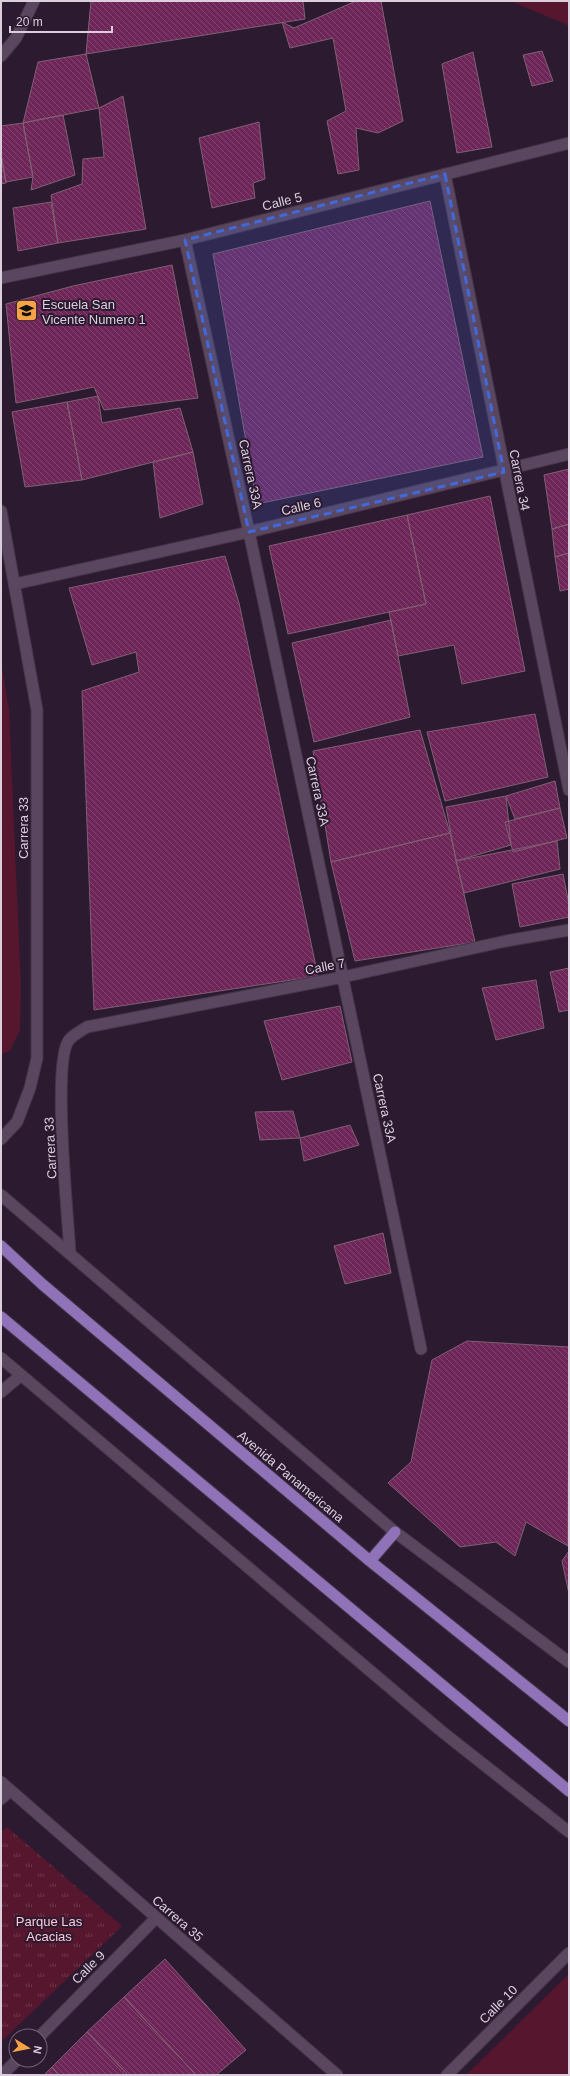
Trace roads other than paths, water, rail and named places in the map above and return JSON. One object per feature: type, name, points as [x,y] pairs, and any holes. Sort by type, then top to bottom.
[{"type":"main road","name":"Avenida Panamericana","points":[[1,1246],[42,1284],[370,1561],[569,1720]]},
{"type":"main road","points":[[1,1317],[569,1791]]},
{"type":"main road","points":[[370,1561],[395,1532]]},
{"type":"street","points":[[1,56],[16,38],[34,1]]},
{"type":"street","name":"Calle 5","points":[[1,278],[185,240],[569,143]]},
{"type":"street","name":"Carrera 34","points":[[445,174],[569,790]]},
{"type":"street","name":"Carrera 33A","points":[[185,240],[249,532],[421,1349]]},
{"type":"street","name":"Calle 6","points":[[15,584],[249,532],[504,472],[569,454]]},
{"type":"street","name":"Carrera 33","points":[[1,511],[36,710],[36,1058],[30,1088],[17,1122],[1,1138]]},
{"type":"street","name":"Calle 7","points":[[87,1027],[343,977],[506,941],[569,930]]},
{"type":"street","name":"Carrera 33","points":[[70,1253],[60,1083],[63,1054],[69,1039],[87,1027]]},
{"type":"street","points":[[1,1195],[395,1532],[569,1662]]},
{"type":"street","points":[[1,1358],[20,1376],[440,1730],[569,1832]]},
{"type":"street","points":[[1,1392],[20,1376]]},
{"type":"street","name":"Carrera 35","points":[[1,1782],[337,2075]]},
{"type":"street","points":[[1,1799],[10,1791]]},
{"type":"street","name":"Calle 9","points":[[48,2028],[156,1918]]},
{"type":"street","name":"Calle 10","points":[[447,2075],[569,1953]]},
{"type":"place","name":"Escuela San Vicente Numero 1","points":[[26,311]]},
{"type":"park label","name":"Parque Las Acacias","points":[[49,1928]]}]
